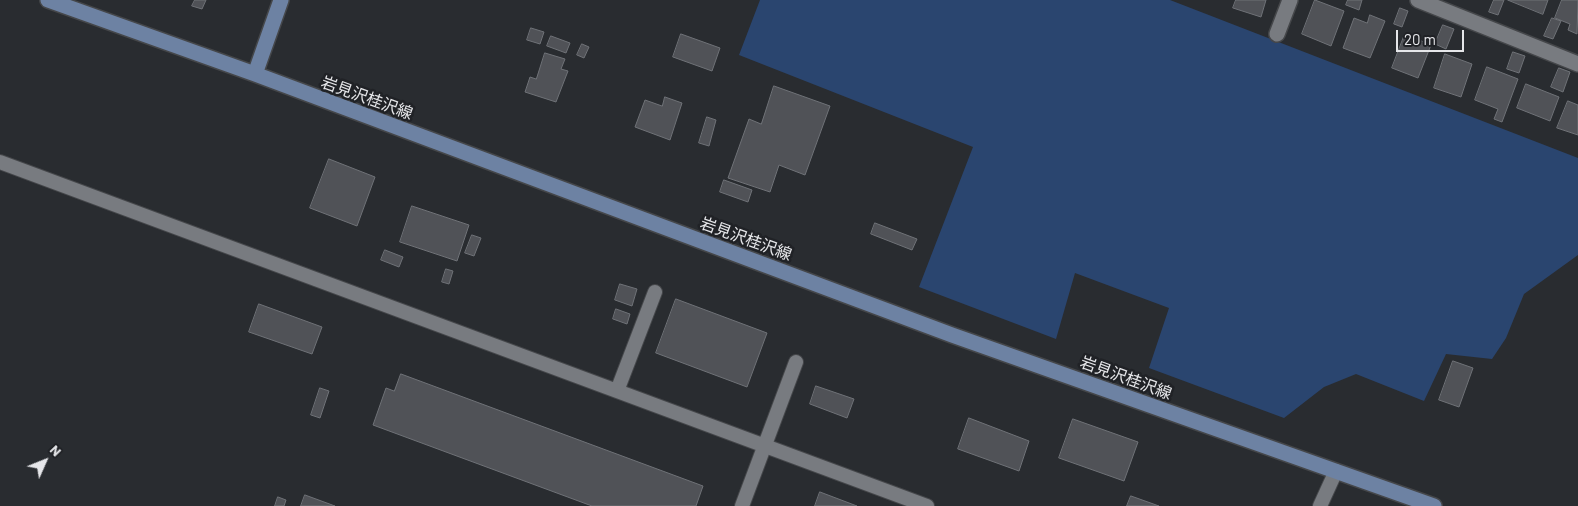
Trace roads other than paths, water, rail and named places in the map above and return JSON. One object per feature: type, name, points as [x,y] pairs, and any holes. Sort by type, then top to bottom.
[{"type":"main road","name":"岩見沢桂沢線","points":[[48,0],[254,74],[943,332],[1434,506]]},
{"type":"main road","points":[[254,74],[281,0]]},
{"type":"street","points":[[1277,34],[1290,0]]},
{"type":"street","points":[[1418,0],[1578,64]]},
{"type":"lane","points":[[0,162],[927,506]]},
{"type":"lane","points":[[617,391],[655,292]]},
{"type":"lane","points":[[742,506],[796,362]]},
{"type":"lane","points":[[1320,506],[1336,471]]}]
